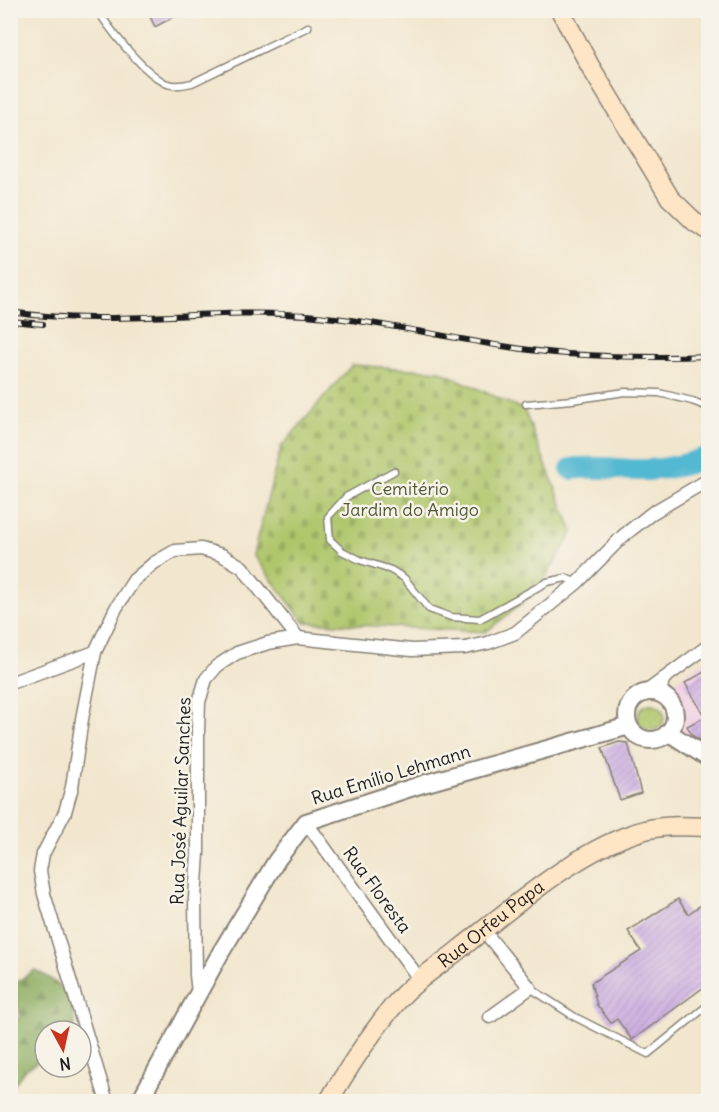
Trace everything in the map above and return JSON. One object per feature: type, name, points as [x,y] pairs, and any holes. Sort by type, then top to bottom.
[{"type":"main road","points":[[560,10],[590,66],[670,198],[696,223],[708,230]]},
{"type":"main road","name":"Rua Orfeu Papa","points":[[328,1101],[364,1042],[403,995],[582,858],[614,841],[645,830],[681,826],[708,827]]},
{"type":"street","name":"Rua José Aguilar Sanches","points":[[198,992],[195,899],[198,853],[199,702],[206,679],[217,666],[237,653],[268,643],[298,638],[412,650],[465,648],[488,643],[515,633],[577,583],[623,536],[652,513],[708,480]]},
{"type":"street","points":[[107,1101],[48,906],[40,871],[43,854],[65,812],[72,787],[95,652],[116,608],[134,580],[154,563],[175,551],[201,549],[222,555],[242,567],[298,638]]},
{"type":"street","points":[[662,687],[672,705],[674,721],[668,732],[659,738],[645,739],[633,732],[629,726],[628,710],[631,702],[643,694],[662,687],[708,646]]},
{"type":"street","points":[[10,683],[95,652]]},
{"type":"street","name":"Rua Emílio Lehmann","points":[[138,1101],[198,992],[277,860],[306,822],[423,784],[629,726]]},
{"type":"street","points":[[668,732],[708,758]]},
{"type":"street","name":"Rua Floresta","points":[[306,822],[420,980]]},
{"type":"street","points":[[484,931],[530,988],[490,1017]]},
{"type":"lane","points":[[97,10],[116,37],[139,62],[166,84],[181,86],[192,84],[308,27]]},
{"type":"lane","points":[[526,404],[625,392],[658,393],[708,407]]},
{"type":"lane","points":[[394,471],[346,497],[328,517],[330,540],[342,551],[360,560],[391,570],[404,578],[429,609],[451,617],[480,619],[547,582],[566,578],[577,583]]},
{"type":"lane","points":[[530,988],[575,1017],[648,1054],[708,1005]]},
{"type":"shaded area","points":[[708,658],[708,750],[682,732],[684,715],[679,700],[667,687]]},
{"type":"green space","name":"Cemitério Jardim do Amigo","points":[[352,365],[440,371],[524,410],[573,532],[538,590],[486,632],[304,622],[253,555],[281,447]]},
{"type":"green space","points":[[651,704],[660,708],[664,717],[660,726],[651,730],[642,726],[638,717],[642,708]]},
{"type":"green space","points":[[35,970],[46,976],[66,994],[74,1019],[33,1019],[33,1065],[24,1071],[11,1088],[11,1031],[20,1015],[14,984]]},
{"type":"building","points":[[147,10],[186,10],[155,27]]},
{"type":"building","points":[[704,672],[708,681],[708,735],[699,740],[692,735],[687,726],[705,717],[685,683]]},
{"type":"building","points":[[619,742],[628,743],[641,793],[620,800],[602,748]]},
{"type":"building","points":[[678,899],[688,914],[708,900],[708,951],[704,953],[708,960],[708,984],[632,1040],[617,1019],[611,1023],[597,1005],[591,983],[641,951],[628,931]]},
{"type":"waterway","points":[[571,469],[656,469],[678,466],[708,457]]},
{"type":"railway","points":[[10,312],[84,318],[269,313],[306,315],[372,323],[534,351],[638,357],[708,356]]},
{"type":"railway","points":[[10,321],[43,324]]}]
